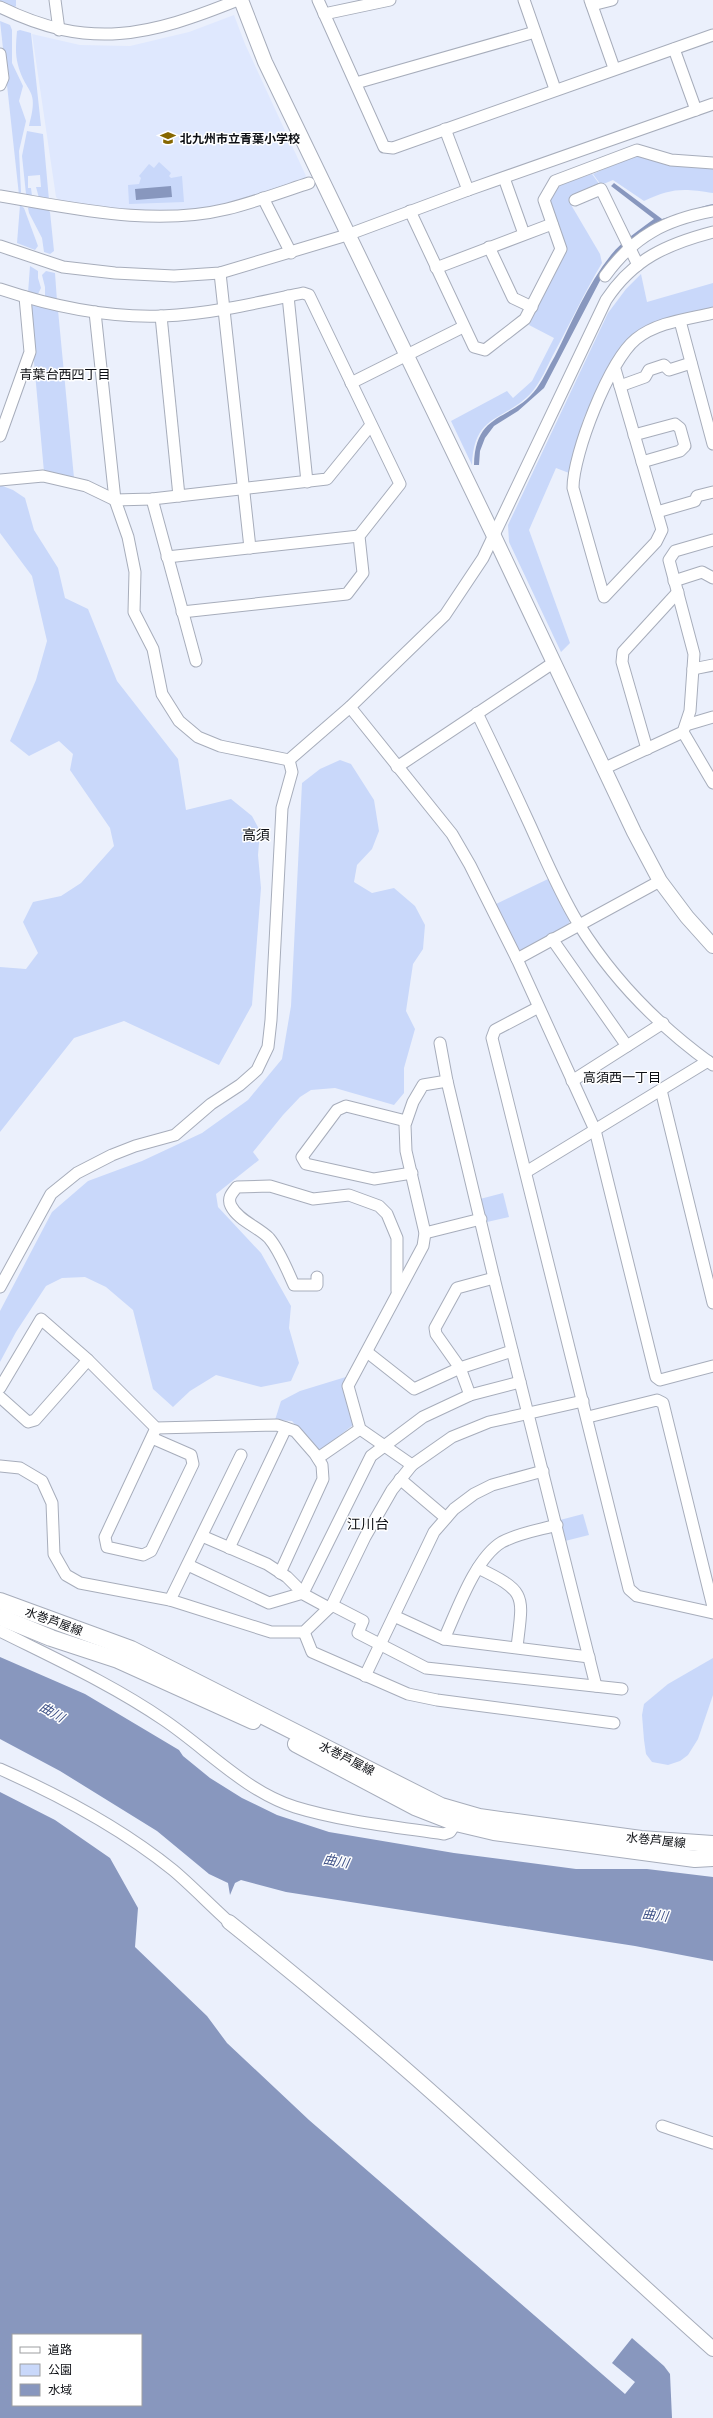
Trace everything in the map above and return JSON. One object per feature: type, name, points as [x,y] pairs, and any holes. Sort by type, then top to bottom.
[{"type":"main road","name":"水巻芦屋線","points":[[0,1601],[131,1649],[441,1806],[479,1817],[641,1839],[713,1844]]},
{"type":"main road","name":"水巻芦屋線","points":[[0,1617],[51,1638],[118,1660],[199,1695],[268,1729],[415,1806],[456,1823],[494,1832],[695,1859],[713,1858]]},
{"type":"street","points":[[56,0],[59,30]]},
{"type":"street","points":[[0,7],[59,30],[110,35],[138,33],[163,27],[239,0],[264,62],[494,534],[603,769],[660,881],[687,917],[713,946]]},
{"type":"street","points":[[318,0],[384,147],[393,148],[614,68],[713,35]]},
{"type":"street","points":[[324,14],[390,0]]},
{"type":"street","points":[[524,0],[555,90]]},
{"type":"street","points":[[612,0],[591,2],[614,68]]},
{"type":"street","points":[[356,83],[535,32]]},
{"type":"street","points":[[674,49],[696,110]]},
{"type":"street","points":[[0,54],[2,78],[0,85]]},
{"type":"street","points":[[0,246],[63,267],[115,273],[174,276],[220,273],[347,235],[468,190],[713,104]]},
{"type":"street","points":[[445,129],[468,190]]},
{"type":"street","points":[[410,211],[474,348],[485,350],[525,320],[561,249],[544,200],[555,181],[637,150],[671,160],[713,163]]},
{"type":"street","points":[[504,178],[524,234]]},
{"type":"street","points":[[0,196],[120,215],[163,216],[226,209],[309,183]]},
{"type":"street","points":[[575,200],[601,189],[638,265]]},
{"type":"street","points":[[263,198],[291,253]]},
{"type":"street","points":[[605,276],[629,247],[655,229],[713,211]]},
{"type":"street","points":[[436,268],[552,224]]},
{"type":"street","points":[[289,760],[350,707],[445,615],[483,558],[606,300],[615,287],[649,256],[677,242],[713,232]]},
{"type":"street","points":[[489,247],[513,298],[532,307]]},
{"type":"street","points":[[220,273],[250,548]]},
{"type":"street","points":[[0,289],[25,297],[95,312],[161,316],[224,310],[304,293],[309,295],[400,484],[359,536],[167,557]]},
{"type":"street","points":[[288,296],[307,482]]},
{"type":"street","points":[[0,436],[30,352],[25,297]]},
{"type":"street","points":[[95,312],[115,500],[128,537],[135,572],[134,612],[153,649],[158,681],[162,694],[172,711],[186,729],[220,746],[289,760]]},
{"type":"street","points":[[615,369],[662,530],[656,542],[604,597],[572,488],[573,474],[594,407],[615,369],[635,339],[653,328],[713,313]]},
{"type":"street","points":[[161,316],[179,496]]},
{"type":"street","points":[[680,321],[713,444]]},
{"type":"street","points":[[351,383],[464,327]]},
{"type":"street","points":[[620,386],[645,377],[649,370],[664,366],[669,370],[691,363]]},
{"type":"street","points":[[634,435],[675,424],[680,428],[685,446],[680,451],[642,462]]},
{"type":"street","points":[[0,480],[43,476],[86,486],[115,500],[152,499],[307,482],[327,479],[371,425]]},
{"type":"street","points":[[656,512],[695,501],[697,496],[713,492]]},
{"type":"street","points":[[152,499],[196,661]]},
{"type":"street","points":[[182,612],[347,594],[364,573],[359,536]]},
{"type":"street","points":[[713,540],[675,551],[669,560],[694,654],[690,711],[684,728],[713,783]]},
{"type":"street","points":[[674,581],[702,572],[713,578]]},
{"type":"street","points":[[647,749],[622,662],[622,652],[678,592]]},
{"type":"street","points":[[397,767],[553,663]]},
{"type":"street","points":[[693,669],[713,665]]},
{"type":"street","points":[[350,707],[452,834],[470,865],[517,959],[537,1008],[595,1130],[656,1377],[660,1380],[713,1366]]},
{"type":"street","points":[[477,713],[556,884],[579,923],[614,973],[663,1023],[711,1063],[661,1090],[526,1172]]},
{"type":"street","points":[[603,769],[647,749],[684,728],[713,717]]},
{"type":"street","points":[[0,1286],[51,1194],[77,1173],[112,1156],[135,1146],[174,1135],[211,1104],[240,1085],[257,1070],[268,1047],[271,1020],[282,808],[292,772],[289,760]]},
{"type":"street","points":[[517,959],[579,923],[660,881]]},
{"type":"street","points":[[552,939],[627,1046]]},
{"type":"street","points":[[537,1008],[495,1030],[492,1038],[588,1417],[629,1588],[637,1596],[713,1613]]},
{"type":"street","points":[[572,1081],[663,1023]]},
{"type":"street","points":[[440,1043],[446,1081],[596,1686]]},
{"type":"street","points":[[412,1465],[360,1429],[348,1386],[423,1246],[425,1233],[406,1150],[406,1121],[413,1102],[423,1085],[446,1081]]},
{"type":"street","points":[[661,1090],[710,1271],[713,1303]]},
{"type":"street","points":[[406,1121],[346,1106],[338,1110],[302,1157],[306,1164],[374,1179],[412,1173]]},
{"type":"street","points":[[317,1276],[317,1285],[294,1285],[269,1239],[254,1225],[237,1214],[232,1207],[229,1200],[231,1193],[237,1187],[270,1186],[314,1199],[349,1195],[379,1206],[387,1214],[397,1238],[397,1294]]},
{"type":"street","points":[[425,1233],[481,1219]]},
{"type":"street","points":[[470,1395],[460,1368],[436,1334],[435,1328],[457,1288],[494,1278]]},
{"type":"street","points":[[0,1388],[40,1319],[88,1360],[154,1433],[191,1455],[193,1464],[151,1551],[143,1555],[107,1547],[105,1537],[154,1433]]},
{"type":"street","points":[[367,1352],[414,1389],[460,1368],[512,1351]]},
{"type":"street","points":[[0,1397],[28,1422],[36,1420],[88,1360]]},
{"type":"street","points":[[188,1564],[269,1604],[303,1593],[371,1456],[423,1417],[470,1395],[520,1382]]},
{"type":"street","points":[[588,1417],[657,1400],[663,1403],[713,1607]]},
{"type":"street","points":[[0,1466],[20,1468],[33,1474],[42,1481],[48,1489],[52,1502],[54,1554],[66,1575],[80,1583],[170,1600],[271,1632],[304,1632],[331,1607],[365,1537],[400,1479],[412,1465],[452,1437],[489,1422],[528,1412],[583,1401]]},
{"type":"street","points":[[154,1433],[277,1425],[295,1431],[318,1458],[322,1465],[323,1479],[280,1572]]},
{"type":"street","points":[[228,1548],[286,1428]]},
{"type":"street","points":[[318,1458],[360,1429]]},
{"type":"street","points":[[170,1600],[241,1455]]},
{"type":"street","points":[[365,1676],[434,1532],[446,1518],[474,1494],[492,1485],[543,1471]]},
{"type":"street","points":[[400,1479],[446,1518]]},
{"type":"street","points":[[444,1639],[478,1568],[486,1556],[501,1543],[518,1535],[557,1525]]},
{"type":"street","points":[[202,1536],[267,1564],[280,1572],[303,1593],[363,1621],[358,1633],[426,1668],[622,1689]]},
{"type":"street","points":[[478,1568],[508,1582],[519,1596],[521,1608],[517,1648]]},
{"type":"street","points":[[394,1616],[444,1639],[589,1658]]},
{"type":"street","points":[[0,1631],[120,1692],[165,1721],[240,1778],[272,1797],[295,1807],[329,1815],[444,1834],[450,1832],[456,1823]]},
{"type":"street","points":[[304,1632],[312,1652],[408,1694],[438,1700],[614,1723]]},
{"type":"street","points":[[0,1769],[61,1797],[108,1825],[173,1870],[229,1922],[305,1983],[476,2132],[612,2259],[713,2349]]},
{"type":"street","points":[[662,2126],[713,2143]]},
{"type":"shaded area","name":"北九州市立青葉小学校","points":[[234,15],[245,44],[306,176],[303,182],[253,198],[204,208],[148,213],[90,207],[60,201],[56,197],[32,34],[80,45],[130,46],[189,32]]},
{"type":"green space","points":[[0,0],[16,0],[16,6],[13,9],[0,2]]},
{"type":"green space","points":[[0,21],[10,25],[12,30],[12,63],[23,86],[19,101],[26,121],[19,151],[21,192],[19,195]]},
{"type":"green space","points":[[20,30],[31,33],[41,126],[29,126],[33,104],[31,92],[21,75],[17,61],[17,31]]},
{"type":"green space","points":[[27,131],[43,134],[49,200],[39,198],[36,187],[41,187],[40,175],[28,176],[28,188],[31,188],[32,196],[29,197],[26,194],[22,156]]},
{"type":"green space","points":[[638,154],[713,168],[713,193],[693,190],[677,190],[670,191],[644,201],[613,180],[601,185],[593,174]]},
{"type":"green space","points":[[159,162],[171,173],[169,176],[171,178],[182,176],[184,202],[129,204],[128,185],[139,184],[141,178],[139,176],[149,164],[154,168]]},
{"type":"green space","points":[[592,174],[600,185],[570,203],[600,254],[602,263],[544,374],[532,392],[522,402],[493,420],[478,435],[474,448],[472,465],[451,421],[507,391],[513,398],[532,381],[554,338],[529,325],[566,248],[551,204],[551,199],[558,185]]},
{"type":"green space","points":[[20,205],[24,208],[38,246],[35,250],[17,243]]},
{"type":"green space","points":[[31,206],[47,209],[50,212],[54,251],[50,254],[44,252],[42,238],[29,213],[28,208]]},
{"type":"green space","points":[[30,266],[38,271],[38,278],[41,288],[37,296],[28,293]]},
{"type":"green space","points":[[46,271],[55,273],[57,301],[45,298],[45,287],[42,275]]},
{"type":"green space","points":[[641,274],[647,302],[713,283],[713,308],[648,326],[602,381],[584,417],[569,473],[556,468],[529,530],[570,643],[561,652],[509,542],[508,525],[608,313],[626,289]]},
{"type":"green space","points":[[34,303],[58,310],[74,478],[44,472],[29,307]]},
{"type":"green space","points":[[0,485],[13,490],[25,498],[34,530],[58,568],[65,598],[88,609],[117,681],[178,759],[186,810],[231,799],[252,816],[260,831],[258,855],[261,888],[252,1005],[219,1065],[124,1021],[74,1038],[0,1132],[0,967],[26,969],[38,953],[23,922],[33,902],[61,896],[81,883],[114,846],[110,828],[70,770],[73,754],[59,741],[29,756],[10,741],[36,680],[47,641],[32,576],[0,533]]},
{"type":"green space","points":[[340,760],[351,764],[374,800],[379,831],[372,849],[357,865],[354,882],[372,893],[394,888],[415,906],[425,925],[423,949],[413,964],[406,1011],[415,1029],[404,1068],[404,1093],[394,1105],[335,1088],[311,1090],[300,1097],[283,1115],[253,1152],[259,1160],[216,1194],[218,1207],[261,1253],[291,1306],[289,1328],[299,1363],[291,1381],[261,1387],[216,1375],[190,1391],[173,1407],[153,1389],[133,1310],[106,1287],[85,1277],[62,1278],[46,1286],[16,1332],[0,1362],[0,1311],[52,1212],[88,1181],[142,1161],[202,1133],[248,1100],[282,1059],[291,1006],[302,783],[320,769]]},
{"type":"green space","points":[[548,879],[570,921],[568,925],[520,951],[515,949],[494,905]]},
{"type":"green space","points":[[503,1193],[509,1217],[487,1222],[480,1199]]},
{"type":"green space","points":[[349,1376],[353,1425],[321,1450],[318,1450],[292,1421],[275,1420],[281,1401],[300,1391]]},
{"type":"green space","points":[[583,1514],[589,1535],[565,1541],[560,1520]]},
{"type":"green space","points":[[713,1658],[713,1695],[698,1739],[688,1755],[680,1761],[668,1765],[652,1762],[646,1754],[644,1740],[642,1715],[644,1704],[668,1684]]},
{"type":"water","points":[[614,183],[662,219],[713,204],[713,208],[660,223],[604,273],[544,388],[518,411],[494,426],[485,438],[480,451],[479,465],[474,465],[476,447],[481,435],[488,425],[517,407],[527,399],[540,384],[587,291],[602,267],[621,245],[654,219],[611,186]]},
{"type":"water","points":[[171,186],[172,197],[136,200],[135,189]]},
{"type":"water","name":"曲川","points":[[0,1657],[85,1694],[179,1750],[183,1756],[210,1778],[242,1798],[277,1815],[329,1832],[454,1853],[576,1869],[647,1869],[713,1877],[713,1961],[635,1946],[286,1892],[241,1880],[235,1883],[230,1895],[228,1883],[209,1874],[157,1831],[60,1771],[0,1739]]},
{"type":"water","points":[[0,1792],[55,1820],[110,1858],[138,1908],[135,1947],[207,2016],[227,2043],[309,2120],[625,2394],[635,2382],[612,2363],[632,2338],[664,2366],[670,2374],[672,2418],[0,2418]]},
{"type":"place","name":"北九州市立青葉小学校","points":[[168,138]]},
{"type":"district","name":"青葉台西四丁目","points":[[65,374]]},
{"type":"district","name":"高須","points":[[256,835]]},
{"type":"district","name":"高須西一丁目","points":[[622,1077]]},
{"type":"district","name":"江川台","points":[[368,1524]]}]
